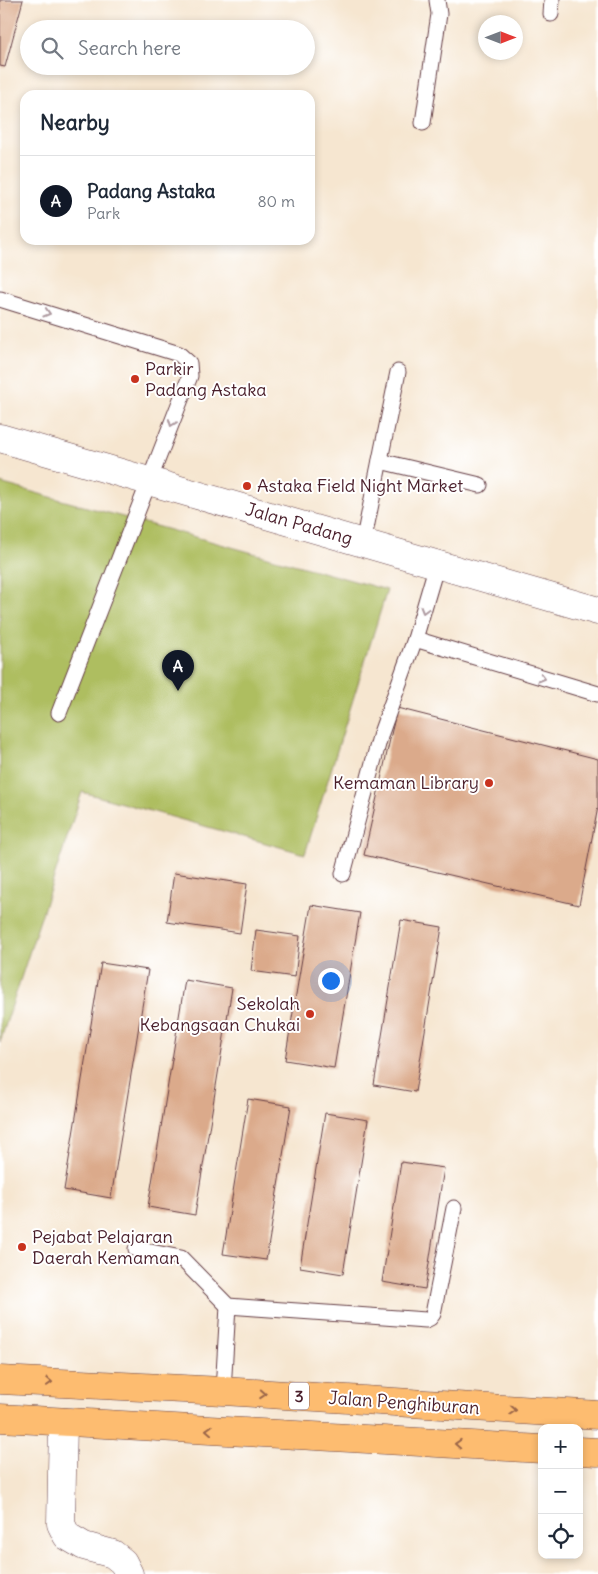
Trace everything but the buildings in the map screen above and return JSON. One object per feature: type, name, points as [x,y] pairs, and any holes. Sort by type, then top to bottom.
[{"type":"highway","name":"Jalan Penghiburan","points":[[0,1380],[223,1391],[598,1415]]},
{"type":"highway","name":"3","points":[[0,1418],[538,1449]]},
{"type":"highway","points":[[583,1451],[598,1452]]},
{"type":"street","name":"Jalan Padang","points":[[0,438],[598,611]]},
{"type":"street","points":[[63,1422],[61,1524],[66,1536],[84,1546],[113,1554],[123,1562],[129,1574]]},
{"type":"lane","points":[[423,123],[439,14],[438,0]]},
{"type":"lane","points":[[0,299],[179,354],[189,364],[190,376],[59,714]]},
{"type":"lane","points":[[363,542],[398,372]]},
{"type":"lane","points":[[380,461],[480,485]]},
{"type":"lane","points":[[343,874],[381,733],[415,639],[437,564]]},
{"type":"lane","points":[[415,639],[598,694]]},
{"type":"lane","points":[[136,1249],[181,1258],[228,1306],[426,1320],[434,1314],[454,1208]]},
{"type":"lane","points":[[223,1391],[228,1306]]},
{"type":"green space","points":[[0,483],[387,590],[305,854],[82,792],[0,1042]]},
{"type":"place","name":"Parkir Padang Astaka","points":[[135,379]]},
{"type":"place","name":"Astaka Field Night Market","points":[[247,486]]},
{"type":"place","name":"Padang Astaka","points":[[178,691]]},
{"type":"place","name":"Kemaman Library","points":[[489,783]]},
{"type":"place","name":"Sekolah Kebangsaan Chukai","points":[[310,1014]]},
{"type":"place","name":"Pejabat Pelajaran Daerah Kemaman","points":[[22,1247]]}]
